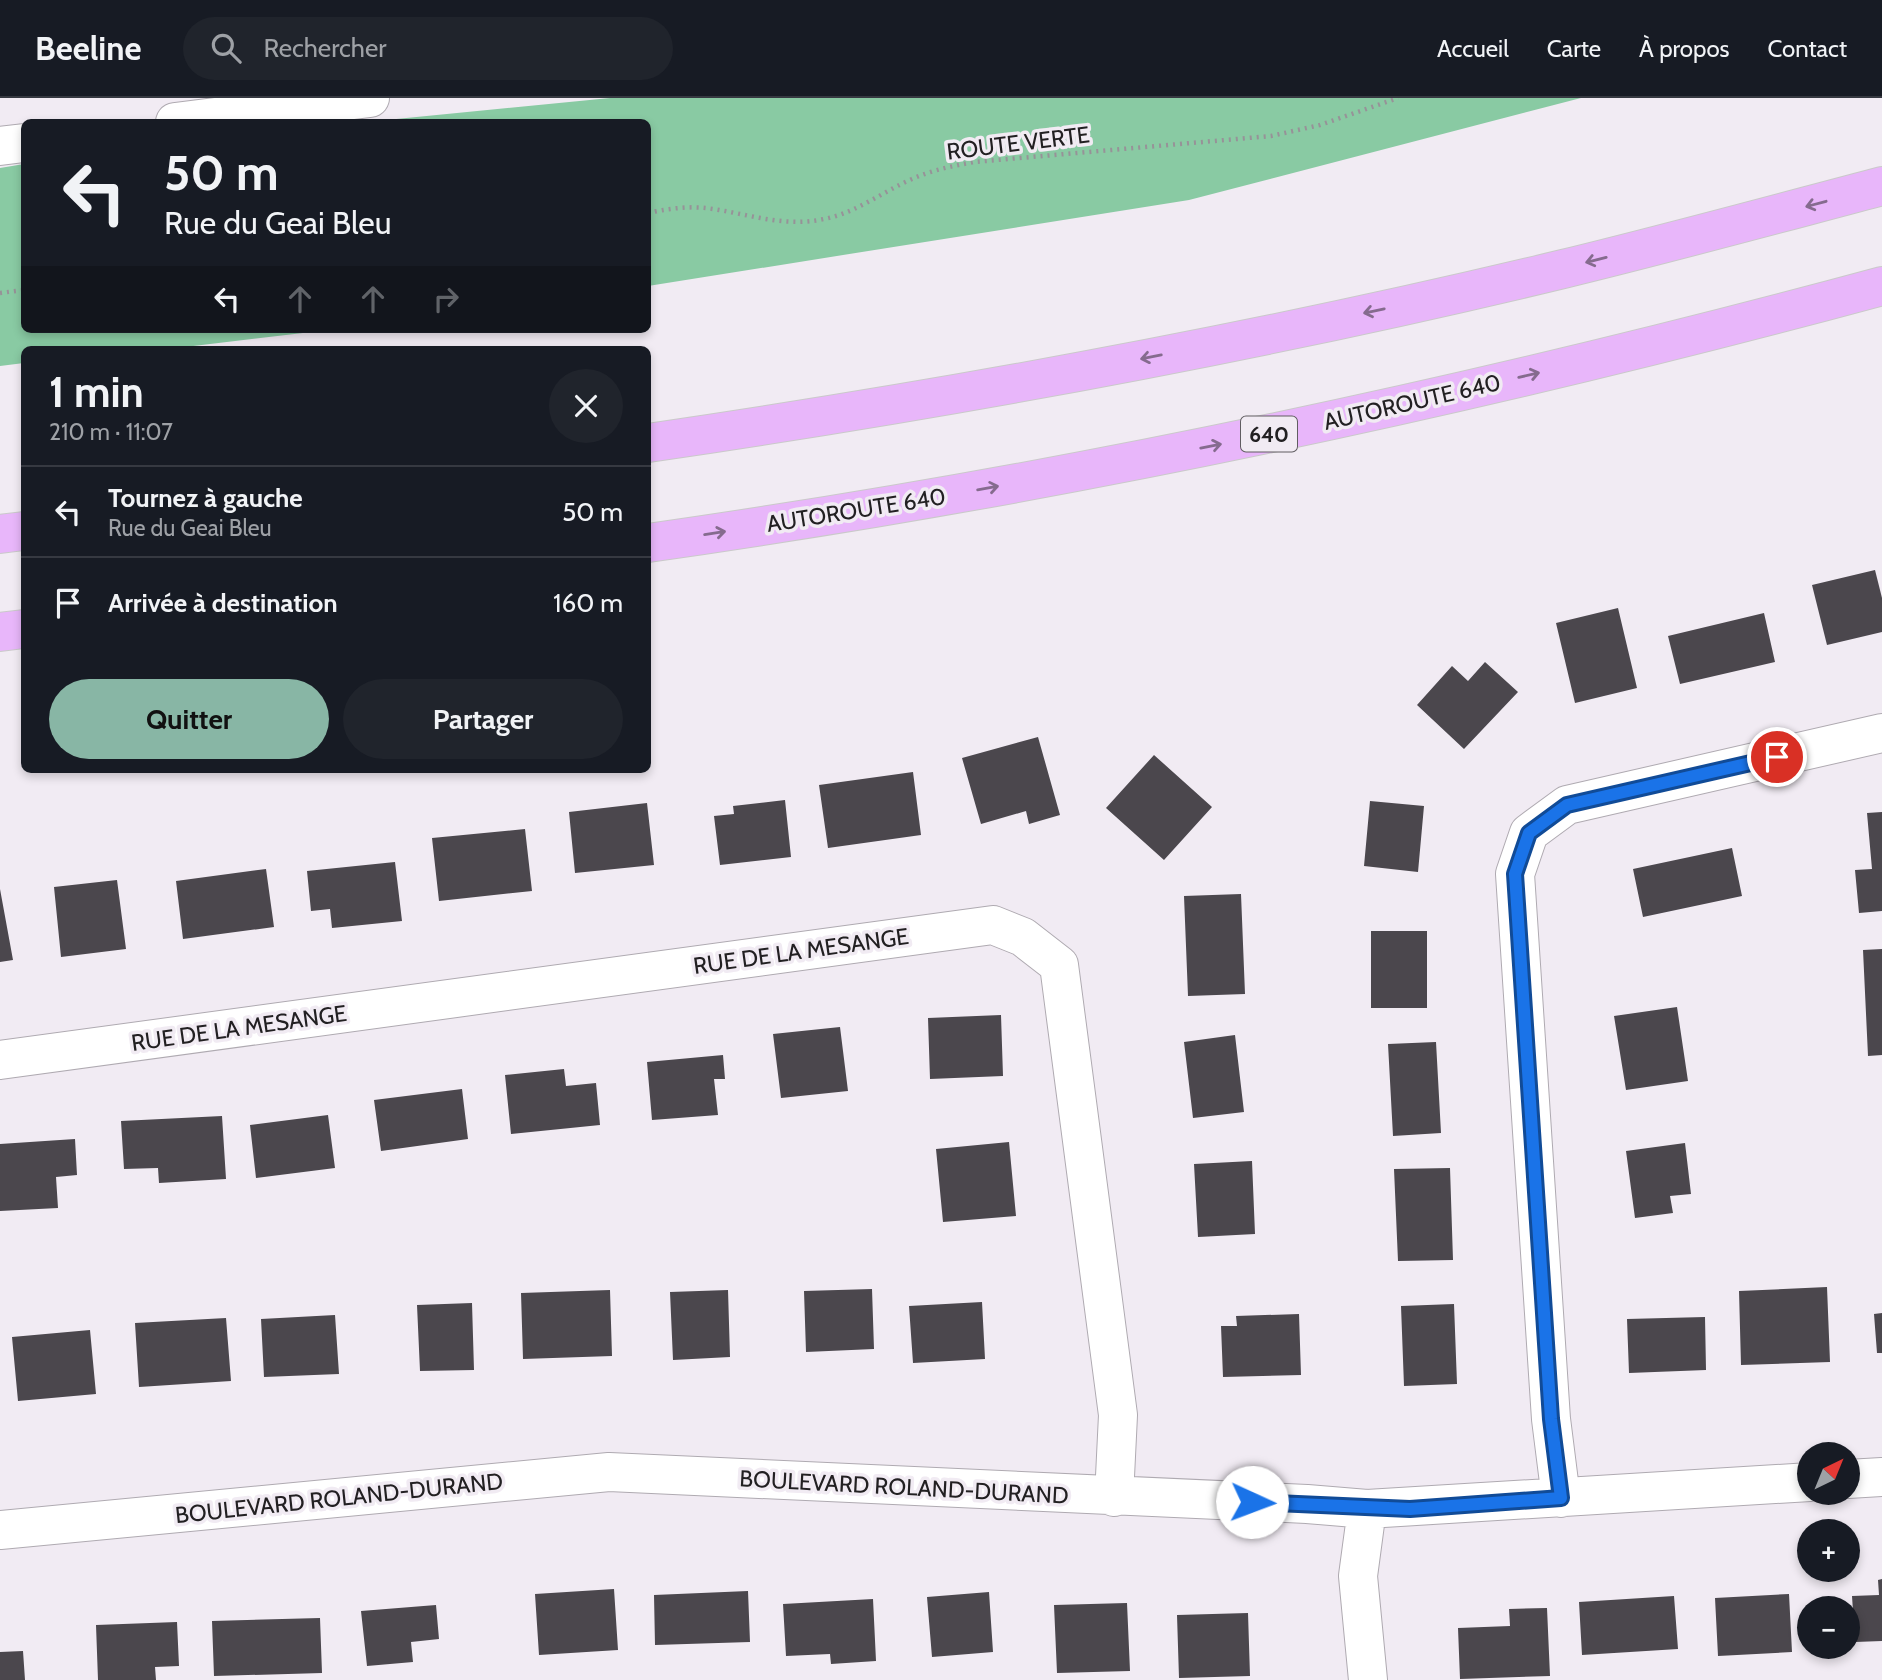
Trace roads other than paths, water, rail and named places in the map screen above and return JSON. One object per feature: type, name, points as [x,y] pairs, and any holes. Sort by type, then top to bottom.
[{"type":"highway","points":[[651,443],[878,408],[1273,332],[1563,269],[1882,186]]},
{"type":"highway","name":"AUTOROUTE 640","points":[[651,543],[847,513],[1209,447],[1572,365],[1882,285]]},
{"type":"highway","points":[[0,534],[21,531]]},
{"type":"highway","points":[[0,632],[21,629]]},
{"type":"street","points":[[182,119],[216,107],[370,98]]},
{"type":"street","points":[[0,146],[21,143]]},
{"type":"street","points":[[1561,1498],[1551,1419],[1515,874],[1529,833],[1567,805],[1882,733]]},
{"type":"street","name":"RUE DE LA MESANGE","points":[[0,1060],[993,925],[1023,937],[1059,965],[1118,1415],[1114,1497]]},
{"type":"street","name":"BOULEVARD ROLAND-DURAND","points":[[0,1530],[609,1472],[1367,1509],[1797,1483]]},
{"type":"street","points":[[1860,1478],[1882,1477]]},
{"type":"street","points":[[1367,1509],[1358,1576],[1368,1680]]}]
